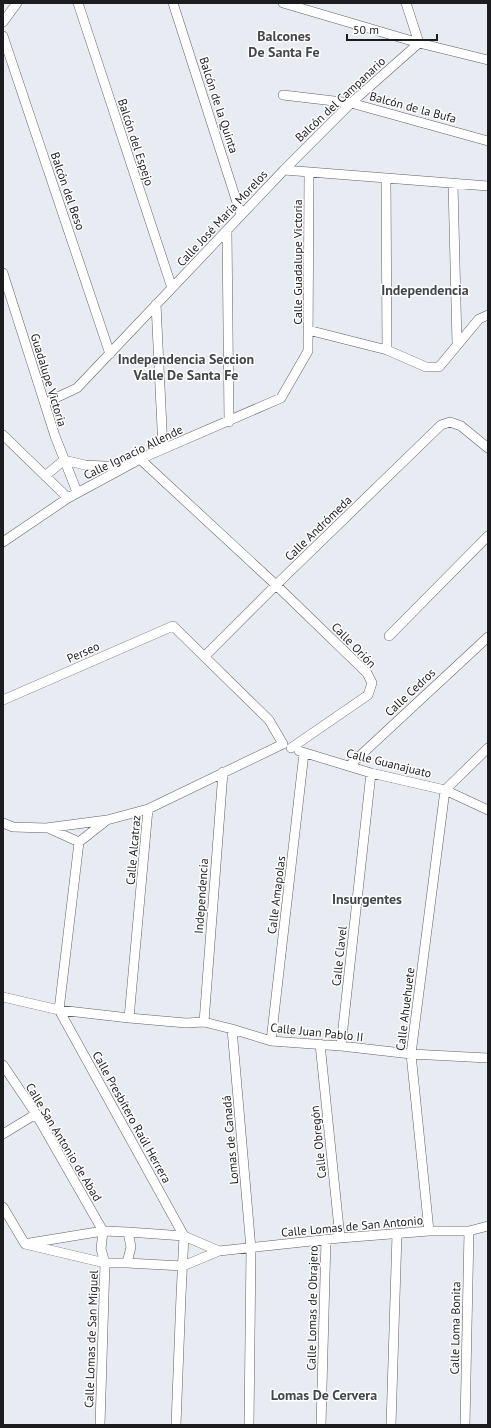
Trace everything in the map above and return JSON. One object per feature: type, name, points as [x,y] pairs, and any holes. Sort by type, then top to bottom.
[{"type":"street","points":[[3,22],[17,3]]},
{"type":"street","name":"Balcón del Espejo","points":[[78,3],[172,288]]},
{"type":"street","name":"Balcón de la Quinta","points":[[173,3],[242,215]]},
{"type":"street","points":[[283,3],[419,43],[488,60]]},
{"type":"street","points":[[406,3],[419,43]]},
{"type":"street","name":"Balcón del Beso","points":[[3,36],[110,354]]},
{"type":"street","name":"Balcón del Campanario","points":[[284,170],[351,103],[419,43]]},
{"type":"street","name":"Balcón de la Bufa","points":[[283,95],[351,103],[488,141]]},
{"type":"street","name":"Calle José María Morelos","points":[[45,402],[77,388],[284,170],[488,186]]},
{"type":"street","name":"Calle Guadalupe Victoria","points":[[281,398],[308,351],[309,173]]},
{"type":"street","points":[[386,178],[387,350]]},
{"type":"street","points":[[453,184],[457,343]]},
{"type":"street","points":[[227,231],[229,422]]},
{"type":"street","name":"Guadalupe Victoria","points":[[3,273],[55,436],[77,492]]},
{"type":"street","points":[[156,304],[163,449]]},
{"type":"street","points":[[308,330],[387,350],[426,367],[438,367],[479,319],[488,315]]},
{"type":"street","name":"Calle Ignacio Allende","points":[[5,537],[77,492],[140,459],[229,422],[281,398]]},
{"type":"street","name":"Calle Andrómeda","points":[[206,656],[276,585],[441,425],[450,422],[461,426],[486,441]]},
{"type":"street","points":[[3,435],[68,498]]},
{"type":"street","name":"Calle Orión","points":[[140,459],[276,585],[367,673],[372,683],[368,695],[287,746]]},
{"type":"street","points":[[46,476],[64,460],[85,465],[124,468]]},
{"type":"street","points":[[390,636],[488,536]]},
{"type":"street","name":"Perseo","points":[[3,700],[173,626],[206,656]]},
{"type":"street","name":"Calle Cedros","points":[[349,766],[488,637]]},
{"type":"street","points":[[206,656],[269,720],[287,746]]},
{"type":"street","name":"Calle Guanajuato","points":[[287,746],[371,773],[446,790],[488,810]]},
{"type":"street","name":"Calle Alcatraz","points":[[129,1018],[148,809],[222,772],[287,746]]},
{"type":"street","points":[[446,790],[488,748]]},
{"type":"street","name":"Calle Amapolas","points":[[271,1041],[304,752]]},
{"type":"street","name":"Independencia","points":[[204,1022],[222,772]]},
{"type":"street","name":"Calle Clavel","points":[[341,1046],[371,773]]},
{"type":"street","name":"Calle Ahuehuete","points":[[429,1231],[411,1054],[446,790]]},
{"type":"street","points":[[3,823],[13,826],[46,828],[107,820],[148,809]]},
{"type":"street","points":[[59,1010],[80,842],[107,820]]},
{"type":"street","points":[[46,828],[80,842]]},
{"type":"street","name":"Calle Juan Pablo II","points":[[3,997],[59,1010],[186,1023],[204,1022],[271,1041],[320,1044],[411,1054],[488,1058]]},
{"type":"street","name":"Calle Presbítero Raúl Herrera","points":[[59,1010],[184,1236]]},
{"type":"street","name":"Lomas de Canadá","points":[[232,1029],[251,1248],[249,1425]]},
{"type":"street","name":"Calle Obregón","points":[[320,1044],[340,1238]]},
{"type":"street","name":"Calle San Antonio de Abad","points":[[3,1066],[36,1114],[103,1231]]},
{"type":"street","points":[[3,1134],[36,1114]]},
{"type":"street","points":[[3,1207],[25,1244]]},
{"type":"street","name":"Calle Lomas de San Antonio","points":[[25,1244],[105,1263],[183,1266],[218,1251],[326,1239],[429,1231],[469,1231],[488,1226]]},
{"type":"street","name":"Calle Lomas de San Antonio","points":[[25,1244],[103,1231],[184,1236],[218,1251]]},
{"type":"street","name":"Calle Lomas de San Miguel","points":[[100,1425],[105,1263],[101,1249],[103,1231]]},
{"type":"street","name":"Calle Loma Bonita","points":[[465,1425],[469,1231]]},
{"type":"street","points":[[128,1232],[132,1248],[128,1263]]},
{"type":"street","points":[[391,1425],[397,1234]]},
{"type":"street","points":[[176,1425],[184,1236]]},
{"type":"street","name":"Calle Lomas de Obrajero","points":[[321,1425],[326,1239]]},
{"type":"district","name":"Balcones De Santa Fe","points":[[284,44]]},
{"type":"district","name":"Independencia","points":[[425,290]]},
{"type":"district","name":"Independencia Seccion Valle De Santa Fe","points":[[186,368]]},
{"type":"district","name":"Insurgentes","points":[[367,899]]},
{"type":"district","name":"Lomas De Cervera","points":[[324,1395]]}]
